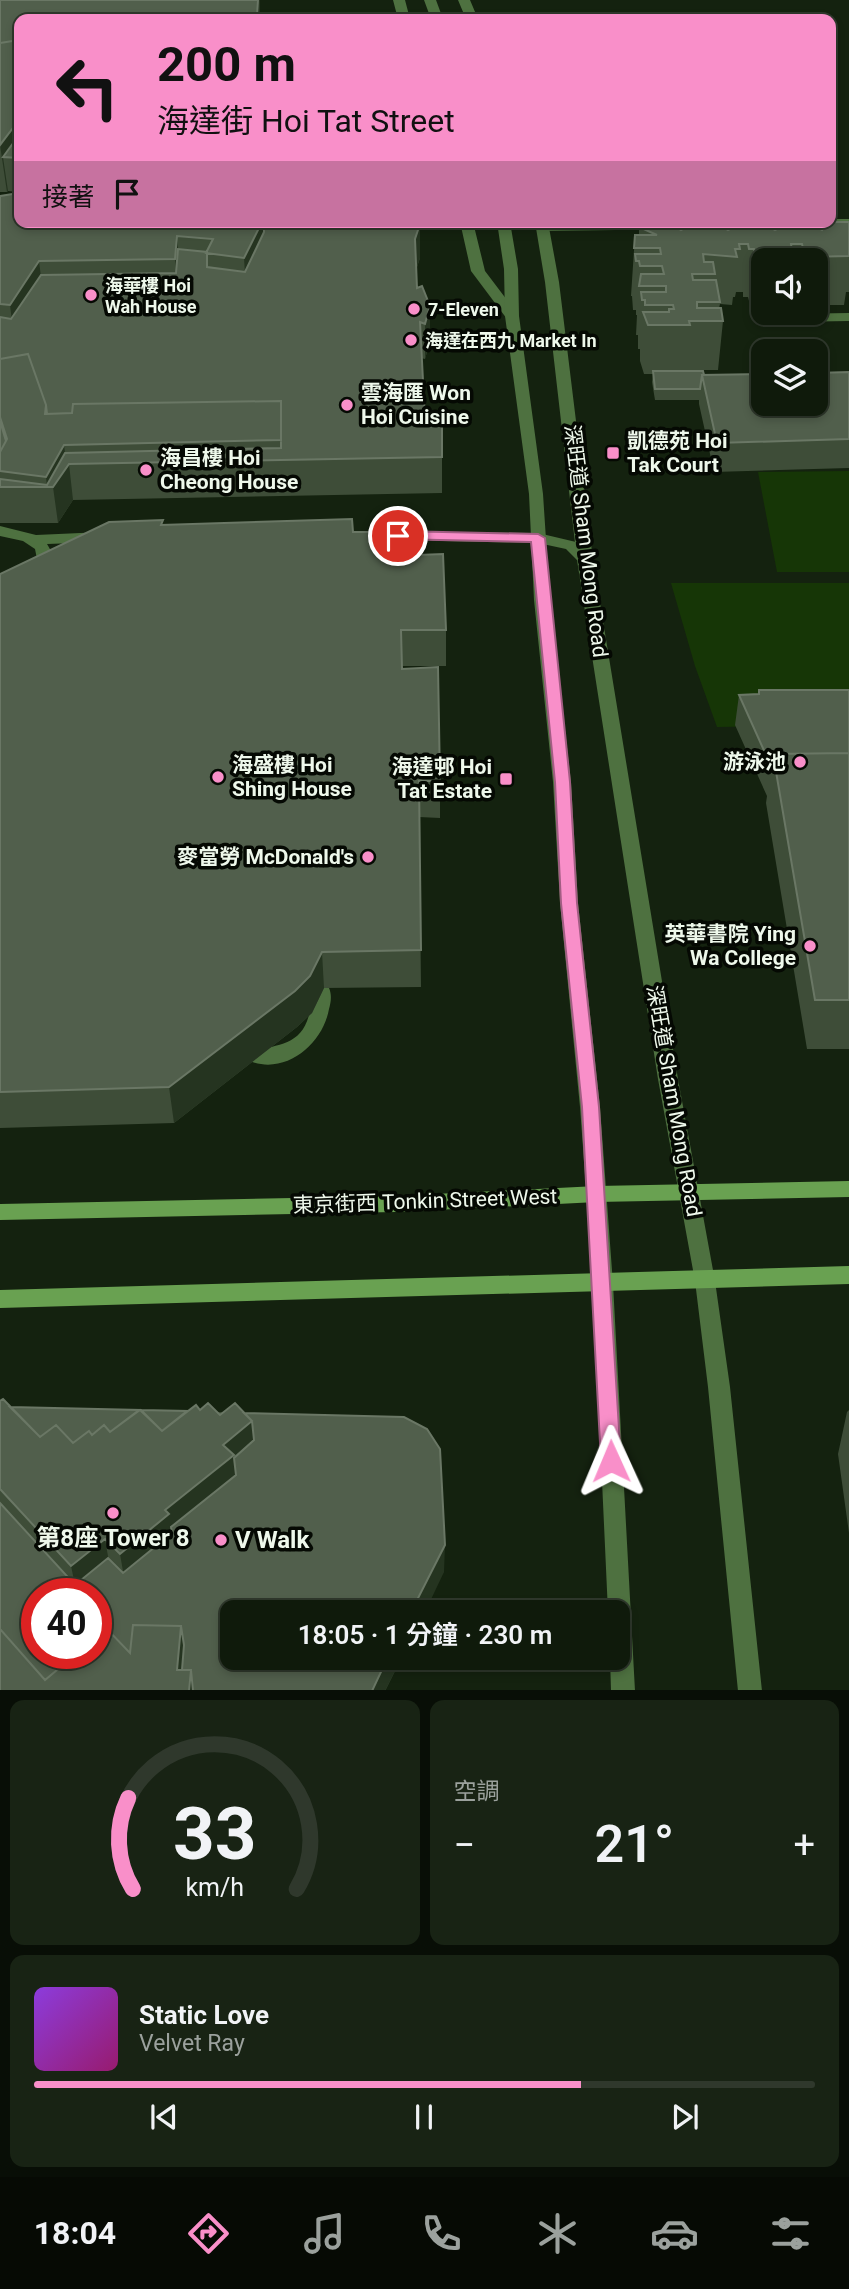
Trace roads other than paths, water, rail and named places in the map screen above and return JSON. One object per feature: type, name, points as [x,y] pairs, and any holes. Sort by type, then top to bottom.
[{"type":"main road","name":"東京街西 Tonkin Street West","points":[[0,1212],[395,1204],[597,1194],[849,1189]]},
{"type":"main road","points":[[0,1298],[603,1284],[849,1275]]},
{"type":"street","points":[[467,228],[478,271],[512,316]]},
{"type":"street","name":"深旺道 Sham Mong Road","points":[[504,228],[512,269],[512,316],[536,494],[562,782],[569,903],[597,1194],[623,1690]]},
{"type":"street","name":"深旺道 Sham Mong Road","points":[[541,228],[569,411],[585,559],[668,1079],[705,1281],[750,1690]]},
{"type":"street","points":[[828,317],[849,317]]},
{"type":"street","points":[[0,531],[10,531],[34,540],[96,536],[123,540],[59,558],[32,587]]},
{"type":"street","points":[[342,536],[538,538],[571,545],[585,559]]},
{"type":"street","points":[[34,540],[59,558]]},
{"type":"street","points":[[259,1057],[289,1052],[299,1036],[313,1033],[320,1017],[322,993]]},
{"type":"place","name":"海華樓 Hoi Wah House","points":[[91,295]]},
{"type":"place","name":"7-Eleven","points":[[414,309]]},
{"type":"place","name":"海達在西九 Market In","points":[[411,340]]},
{"type":"place","name":"雲海匯 Won Hoi Cuisine","points":[[347,405]]},
{"type":"place","name":"凱德苑 Hoi Tak Court","points":[[613,453]]},
{"type":"place","name":"海昌樓 Hoi Cheong House","points":[[146,470]]},
{"type":"place","name":"游泳池","points":[[800,762]]},
{"type":"place","name":"海盛樓 Hoi Shing House","points":[[218,777]]},
{"type":"place","name":"海達邨 Hoi Tat Estate","points":[[506,779]]},
{"type":"place","name":"麥當勞 McDonald's","points":[[368,857]]},
{"type":"place","name":"英華書院 Ying Wa College","points":[[810,946]]},
{"type":"place","name":"第8座 Tower 8","points":[[113,1513]]},
{"type":"place","name":"V Walk","points":[[221,1540]]}]
